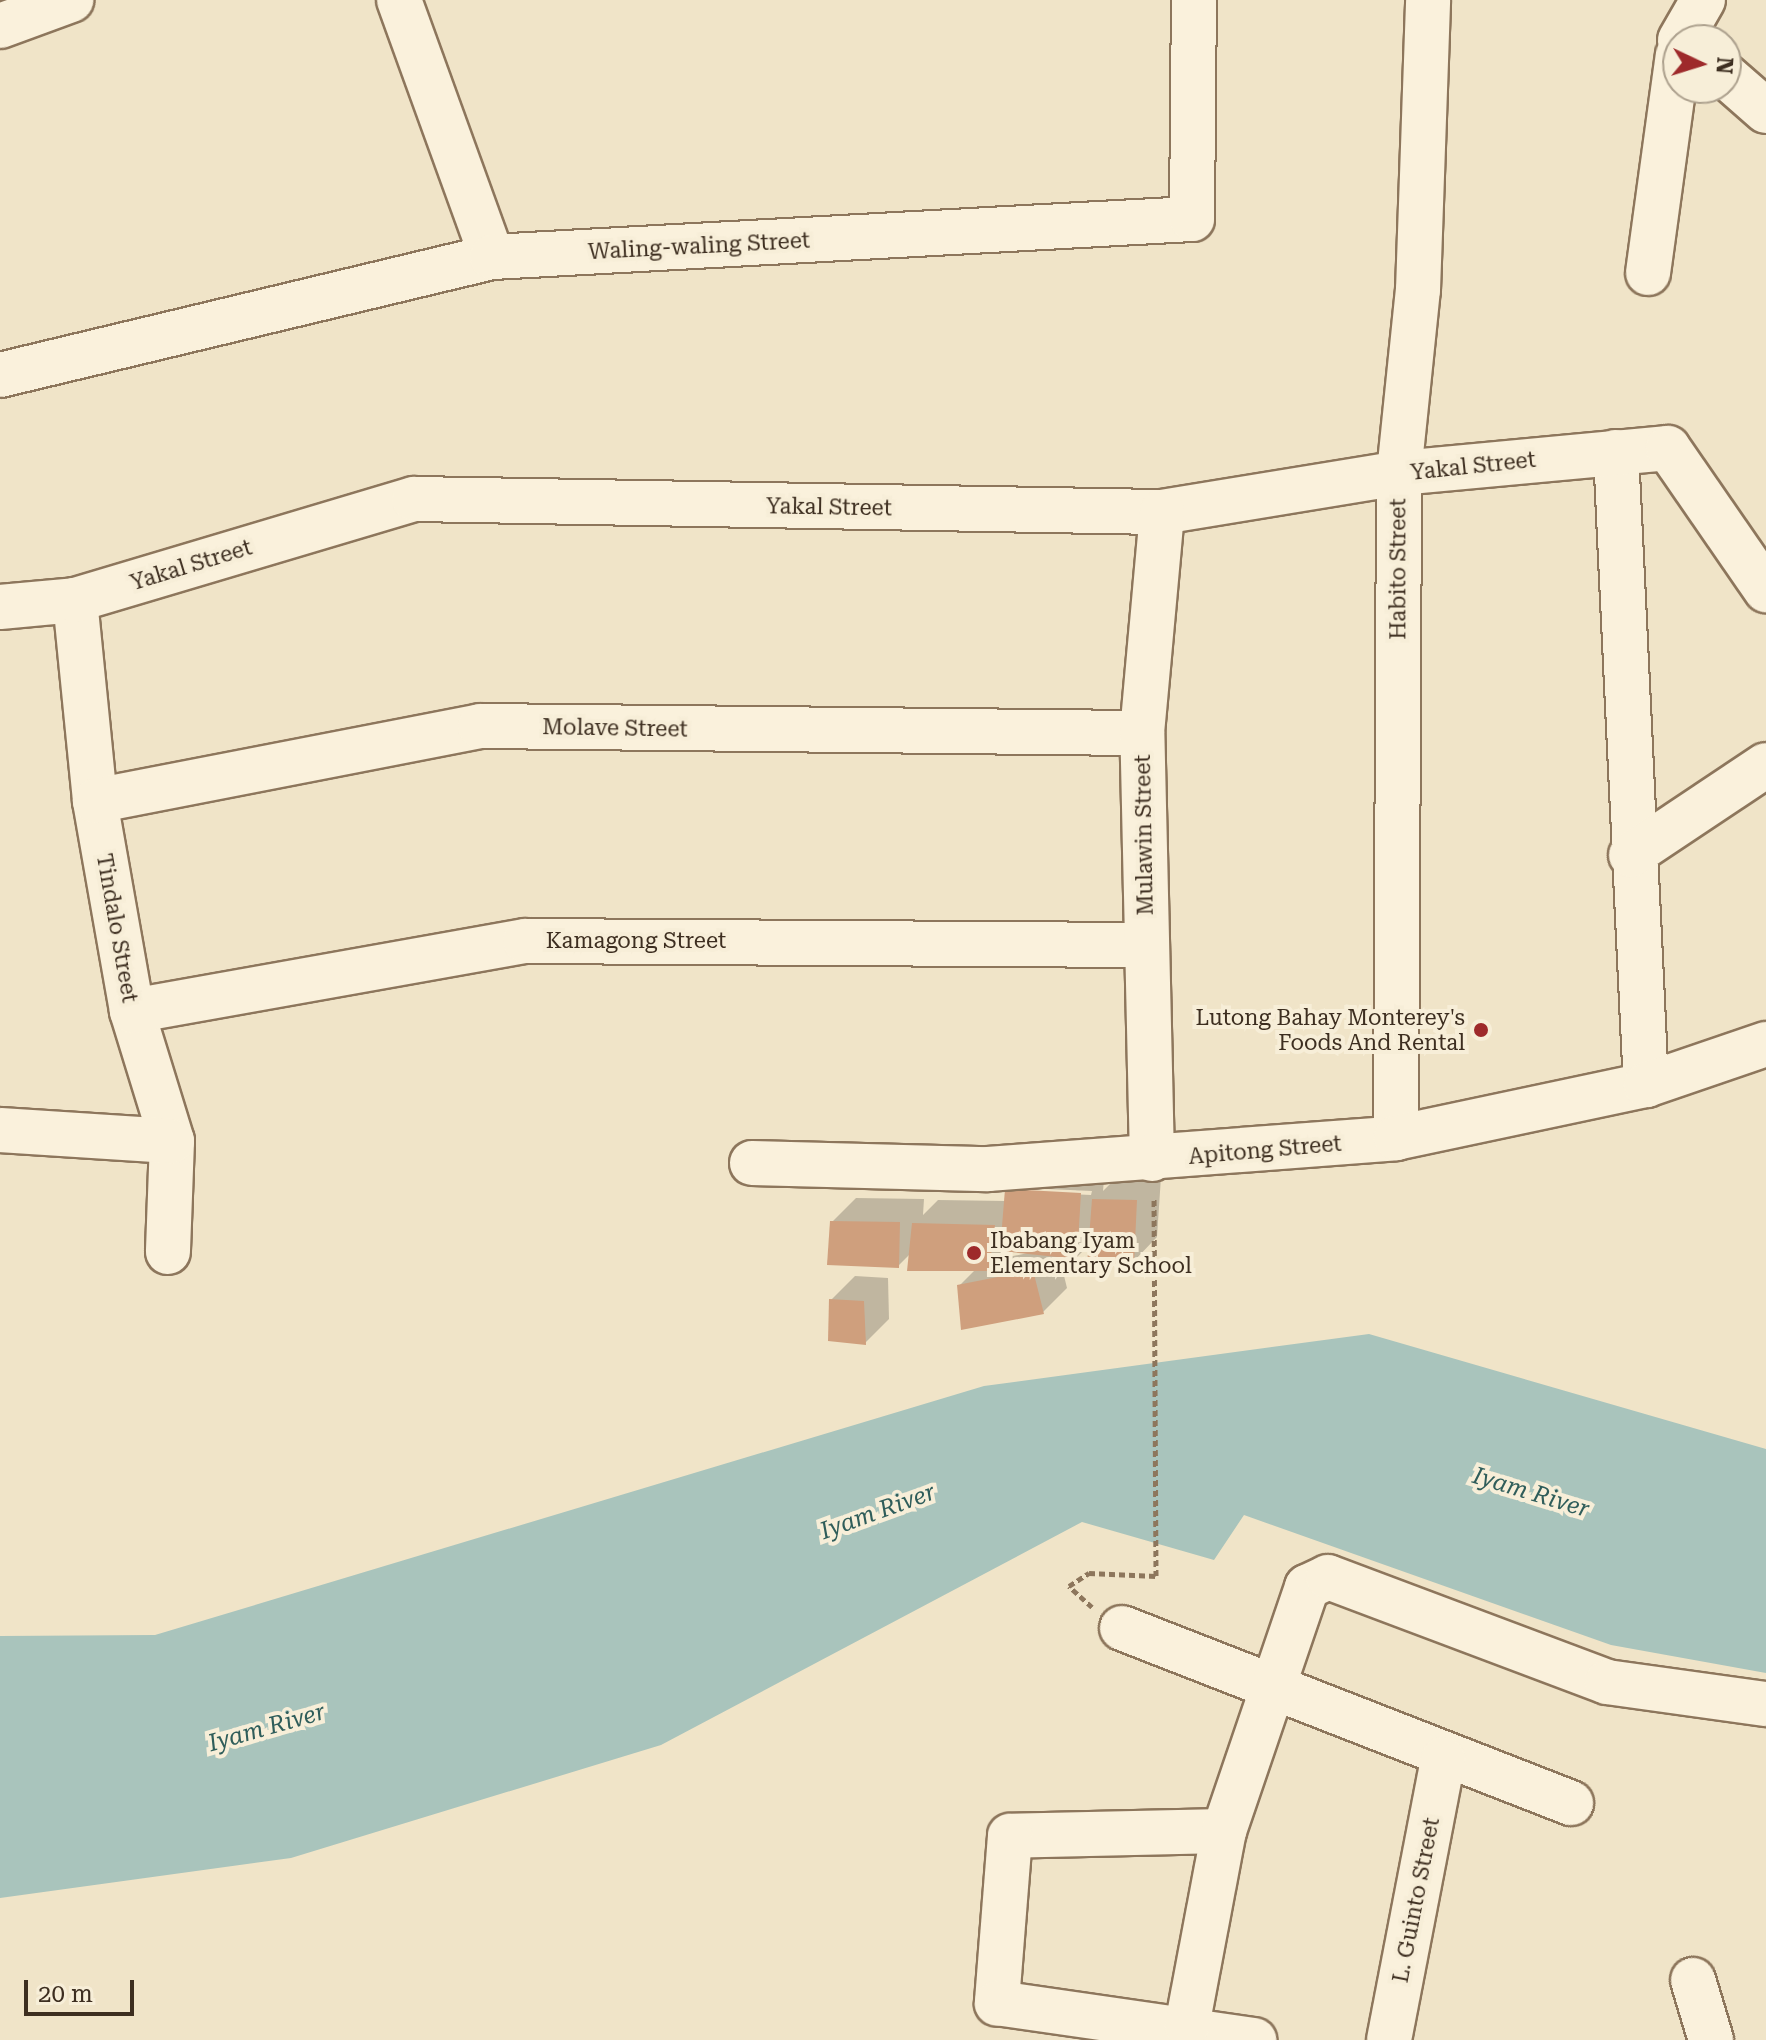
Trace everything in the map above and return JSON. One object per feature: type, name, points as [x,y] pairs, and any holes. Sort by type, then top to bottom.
[{"type":"street","points":[[0,26],[71,0]]},
{"type":"street","points":[[399,0],[492,257]]},
{"type":"street","name":"Waling-waling Street","points":[[0,375],[492,257],[1192,219],[1194,0]]},
{"type":"street","name":"Habito Street","points":[[1396,1138],[1399,473],[1418,290],[1428,0]]},
{"type":"street","points":[[1691,24],[1703,0]]},
{"type":"street","points":[[1742,90],[1766,111]]},
{"type":"street","points":[[1648,273],[1672,104]]},
{"type":"street","name":"Yakal Street","points":[[0,607],[75,600],[414,499],[1162,512],[1399,473],[1668,448],[1766,590]]},
{"type":"street","points":[[1616,452],[1631,855],[1646,1085]]},
{"type":"street","name":"Mulawin Street","points":[[1152,1159],[1142,733],[1162,512]]},
{"type":"street","name":"Tindalo Street","points":[[75,600],[95,801],[132,1011],[172,1141],[168,1252]]},
{"type":"street","name":"Molave Street","points":[[95,801],[480,726],[1142,733]]},
{"type":"street","points":[[1631,855],[1766,765]]},
{"type":"street","name":"Kamagong Street","points":[[132,1011],[525,941],[1147,945]]},
{"type":"street","name":"Apitong Street","points":[[752,1163],[988,1169],[1152,1159],[1396,1138],[1646,1085],[1766,1044]]},
{"type":"street","points":[[0,1130],[172,1141]]},
{"type":"street","points":[[1187,2026],[1224,1831],[1307,1587],[1328,1577],[1607,1682],[1766,1704]]},
{"type":"street","points":[[1122,1628],[1443,1759],[1571,1803]]},
{"type":"street","name":"L. Guinto Street","points":[[1389,2040],[1443,1759]]},
{"type":"street","points":[[1224,1831],[1010,1836],[997,2003],[1187,2026],[1254,2040]]},
{"type":"street","points":[[1693,1980],[1711,2040]]},
{"type":"path","points":[[1152,1159],[1159,1290],[1156,1576]]},
{"type":"water","name":"Iyam River","points":[[1369,1334],[1766,1449],[1766,1673],[1611,1645],[1244,1515],[1214,1560],[1082,1522],[661,1745],[291,1858],[0,1898],[0,1636],[155,1635],[984,1386]]},
{"type":"building","points":[[1005,1189],[1081,1193],[1077,1259],[1000,1251]]},
{"type":"building","points":[[1092,1199],[1137,1200],[1134,1264],[1087,1265]]},
{"type":"building","points":[[830,1221],[900,1222],[899,1268],[827,1265]]},
{"type":"building","points":[[912,1223],[995,1225],[989,1271],[907,1271]]},
{"type":"building","points":[[1033,1270],[1044,1314],[961,1330],[957,1285]]},
{"type":"building","points":[[829,1299],[864,1301],[866,1345],[828,1341]]},
{"type":"place","name":"Lutong Bahay Monterey's Foods And Rental","points":[[1481,1030]]},
{"type":"place","name":"Ibabang Iyam Elementary School","points":[[974,1253]]}]
